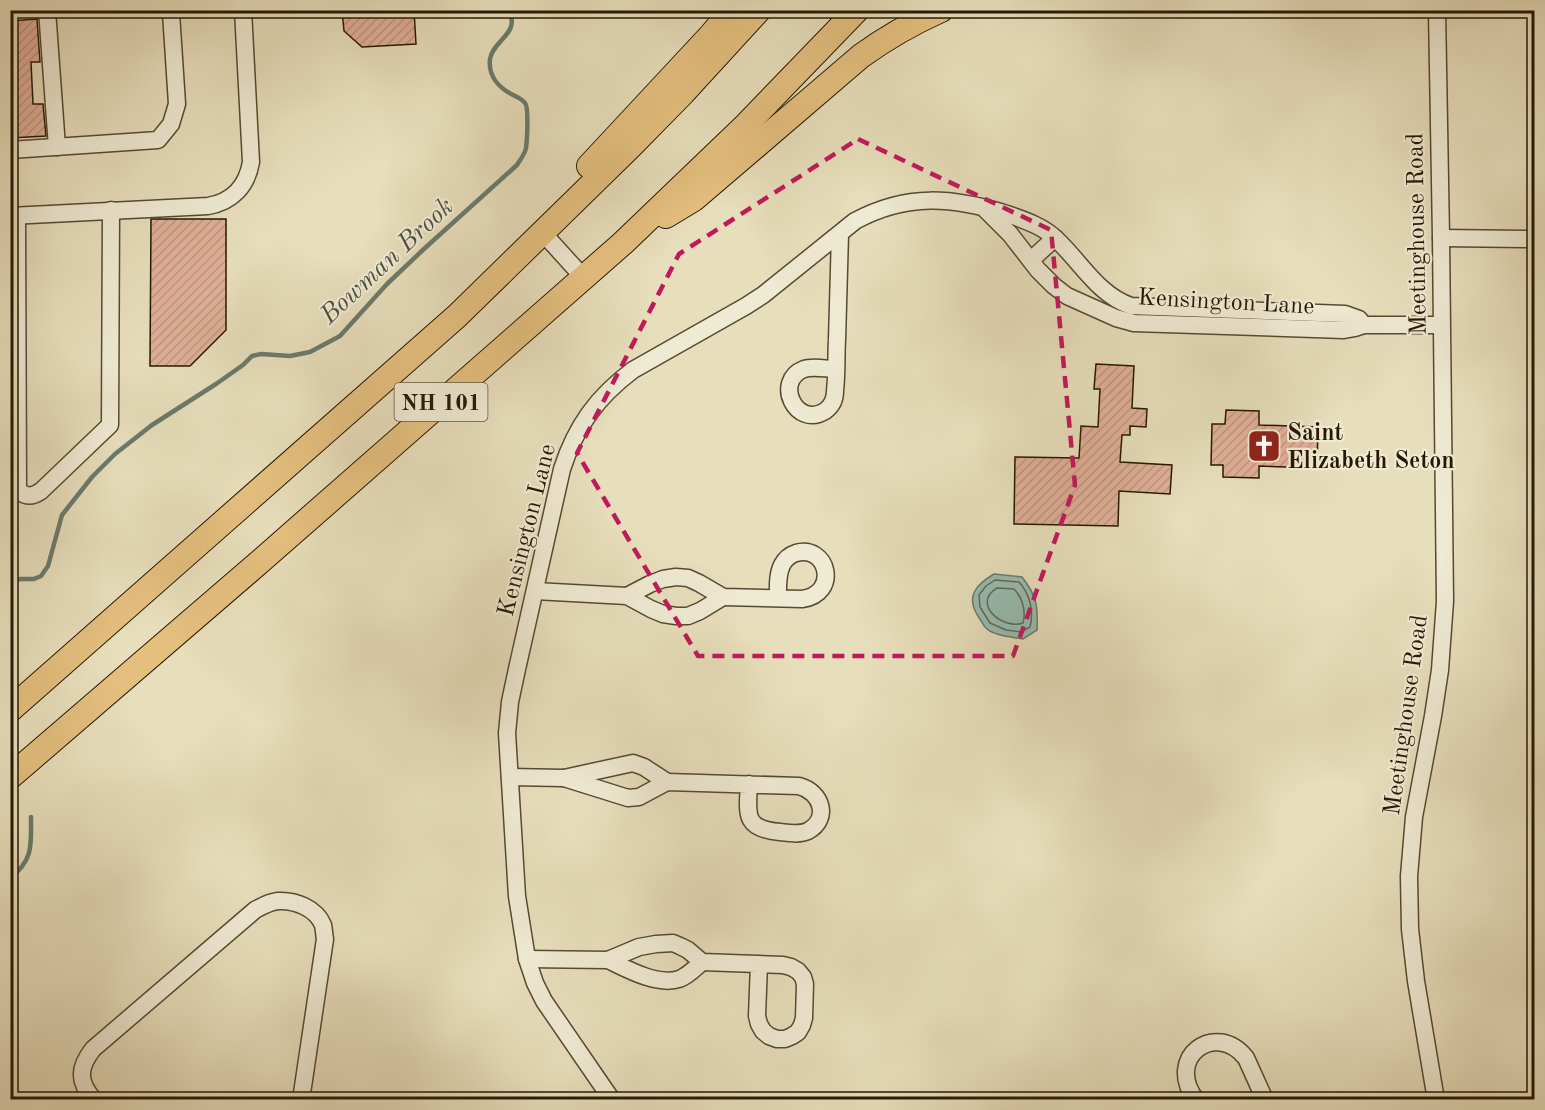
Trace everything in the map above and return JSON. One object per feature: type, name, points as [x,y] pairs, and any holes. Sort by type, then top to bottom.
[{"type":"highway","points":[[457,316],[495,267],[732,10]]},
{"type":"highway","name":"NH 101","points":[[10,710],[457,316],[675,101],[759,10]]},
{"type":"highway","name":"NH 101","points":[[10,777],[263,559],[623,243],[744,128],[856,10]]},
{"type":"highway","points":[[623,243],[694,199],[861,57],[888,38],[941,10]]},
{"type":"highway","points":[[10,696],[86,643]]},
{"type":"street","points":[[47,10],[57,147]]},
{"type":"street","points":[[10,150],[158,140],[171,124],[177,104],[169,10]]},
{"type":"street","points":[[111,210],[110,425],[41,491],[33,496],[24,495],[18,491],[14,216],[111,210],[208,206],[219,204],[238,192],[249,175],[251,162],[243,10]]},
{"type":"street","name":"Meetinghouse Road","points":[[1436,1100],[1416,981],[1410,930],[1409,876],[1414,816],[1440,670],[1444,610],[1437,10]]},
{"type":"street","name":"Kensington Lane","points":[[612,1100],[544,1001],[535,983],[528,959],[517,896],[507,733],[510,702],[557,488],[576,432],[601,398],[633,370],[746,306],[855,221],[891,205],[930,200],[948,201],[1009,215],[1037,226],[1055,238],[1092,279],[1122,303],[1179,316]]},
{"type":"street","name":"Kensington Lane","points":[[985,208],[1054,286],[1067,296],[1099,311],[1134,323],[1179,316],[1338,321],[1351,315],[1364,325],[1441,325]]},
{"type":"street","points":[[543,233],[583,277]]},
{"type":"street","points":[[836,369],[840,234]]},
{"type":"street","points":[[1031,260],[1055,238]]},
{"type":"street","points":[[1441,238],[1534,239]]},
{"type":"street","points":[[627,596],[657,581],[688,578],[723,597],[778,598]]},
{"type":"street","points":[[535,591],[627,596],[663,614],[676,616],[688,616],[723,597]]},
{"type":"street","points":[[510,777],[564,778],[633,763],[644,767],[667,782]]},
{"type":"street","points":[[564,778],[628,798],[639,797],[667,782],[749,784],[800,786],[807,788],[818,798],[820,812],[818,820],[806,832],[798,834],[762,830],[748,814],[749,784]]},
{"type":"street","points":[[94,1100],[87,1092],[81,1074],[83,1065],[93,1049],[255,910],[279,901],[300,904],[311,909],[324,926],[325,939],[301,1100]]},
{"type":"street","points":[[528,959],[608,960],[639,947],[673,943],[688,950],[702,962],[759,964],[783,965],[791,967],[803,977],[805,984],[804,1018],[798,1032],[785,1039],[769,1036],[759,1024],[757,1016],[759,964]]},
{"type":"street","points":[[608,960],[638,974],[671,981],[686,975],[702,962]]},
{"type":"street","points":[[1196,1100],[1186,1080],[1186,1068],[1195,1051],[1212,1042],[1231,1045],[1242,1052],[1265,1100]]},
{"type":"highlighted area","points":[[858,139],[1051,230],[1075,485],[1013,656],[698,656],[577,453],[679,254]]},
{"type":"water","points":[[994,574],[1022,577],[1034,596],[1037,608],[1037,630],[1023,639],[989,631],[974,609],[975,591],[982,582]]},
{"type":"building","points":[[342,10],[414,10],[416,44],[362,47],[344,31]]},
{"type":"building","points":[[37,19],[40,62],[31,62],[33,104],[43,104],[46,136],[10,138],[10,21]]},
{"type":"building","points":[[151,219],[226,219],[226,330],[190,366],[150,366]]},
{"type":"building","points":[[1096,364],[1134,366],[1132,408],[1147,409],[1146,427],[1130,426],[1130,435],[1122,435],[1120,462],[1172,465],[1170,494],[1119,491],[1118,526],[1014,524],[1015,457],[1079,458],[1081,426],[1098,427],[1100,389],[1094,389]]},
{"type":"building","name":"Saint Elizabeth Seton","points":[[1226,410],[1259,411],[1259,425],[1318,427],[1317,468],[1259,466],[1259,478],[1223,477],[1223,465],[1211,465],[1212,424],[1225,424]]},
{"type":"waterway","name":"Bowman Brook","points":[[10,581],[34,579],[41,576],[48,566],[62,515],[92,477],[115,454],[152,425],[243,365],[252,356],[261,354],[290,356],[310,352],[340,336],[387,284],[517,165],[526,148],[526,106],[522,100],[499,85],[490,65],[492,52],[512,25],[508,10]]},
{"type":"waterway","points":[[10,878],[23,865],[30,851],[31,817]]},
{"type":"place","name":"Saint Elizabeth Seton","points":[[1264,446]]}]
